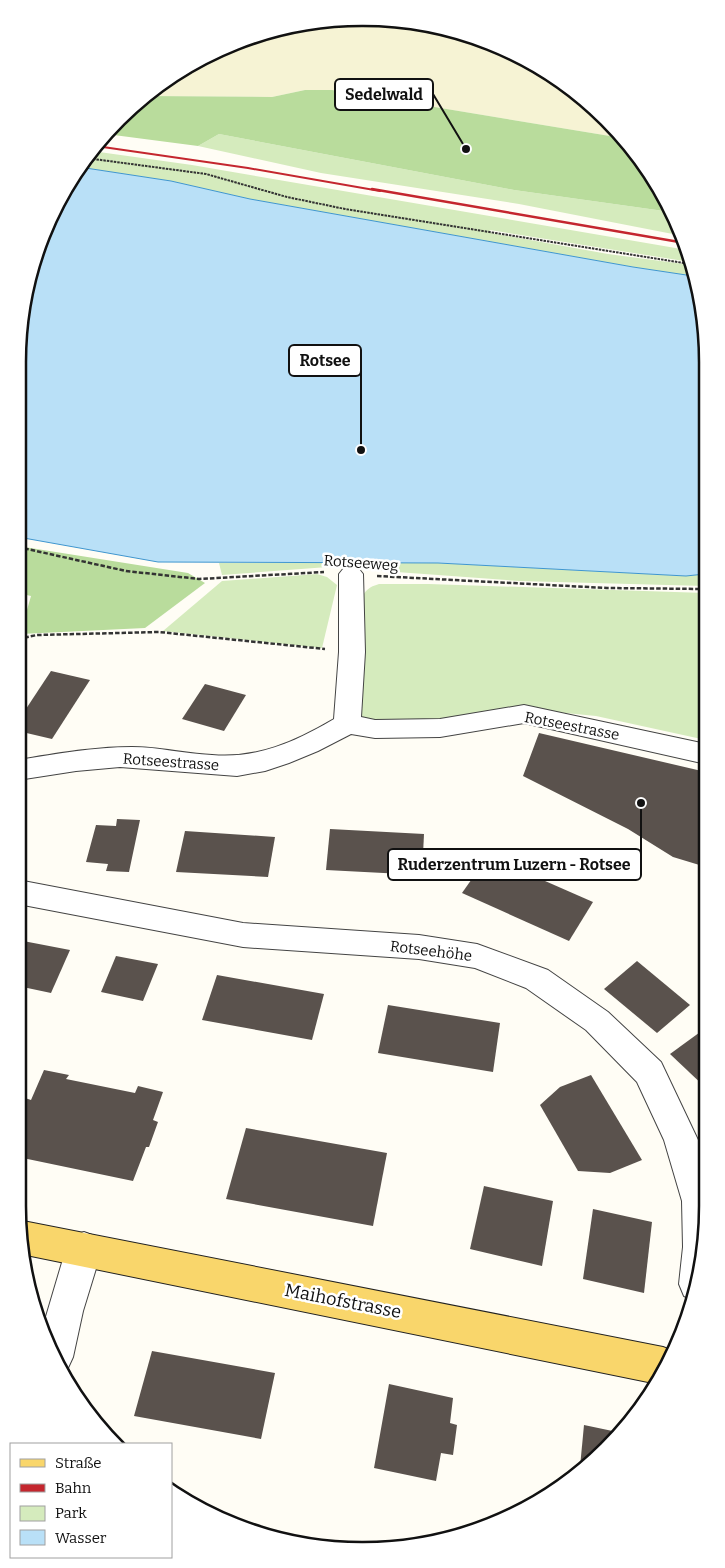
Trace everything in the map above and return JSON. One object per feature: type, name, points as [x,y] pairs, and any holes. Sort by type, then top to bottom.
[{"type":"main road","name":"Maihofstrasse","points":[[28,1239],[658,1365]]},
{"type":"street","points":[[347,724],[352,652],[350,574]]},
{"type":"street","name":"Rotseestrasse","points":[[26,769],[81,760],[134,757],[244,765],[257,763],[289,752],[327,736],[347,724],[375,729],[440,728],[524,714],[699,752]]},
{"type":"street","name":"Rotseehöhe","points":[[26,894],[243,935],[419,947],[477,956],[537,979],[597,1021],[649,1072],[681,1140],[699,1201]]},
{"type":"street","points":[[57,1345],[84,1249]]},
{"type":"path","points":[[95,159],[206,174],[287,197],[345,209],[684,263]]},
{"type":"path","name":"Rotseeweg","points":[[26,549],[126,571],[198,579],[316,571],[607,588],[699,589]]},
{"type":"path","points":[[26,637],[37,635],[159,632],[352,652]]},
{"type":"shaded area","points":[[362,26],[384,27],[406,29],[450,38],[471,44],[511,61],[531,71],[567,96],[610,136],[332,90],[305,90],[272,97],[158,96],[194,71],[254,44],[319,29]]},
{"type":"green space","points":[[305,90],[332,90],[610,136],[642,176],[662,211],[514,190],[219,134],[198,146],[115,135],[158,96],[272,97]]},
{"type":"green space","points":[[219,134],[514,190],[662,211],[673,234],[519,204],[321,173],[198,146]]},
{"type":"green space","points":[[101,152],[192,165],[679,249],[683,261],[490,230],[491,233],[608,254],[684,264],[687,275],[250,199],[171,181],[88,168]]},
{"type":"green space","points":[[26,547],[188,573],[205,583],[145,628],[26,634],[26,613],[31,596],[26,595]]},
{"type":"green space","points":[[219,563],[438,563],[686,576],[699,575],[699,586],[519,581],[328,567],[222,575]]},
{"type":"green space","points":[[317,574],[327,577],[337,585],[322,648],[163,631],[222,581]]},
{"type":"green space","points":[[379,584],[429,584],[699,593],[699,738],[596,716],[545,711],[376,725],[363,718],[357,705],[361,600],[368,589]]},
{"type":"water","points":[[88,168],[171,181],[250,199],[687,275],[696,319],[699,362],[699,575],[686,576],[438,563],[158,562],[26,538],[26,362],[29,319],[44,254],[71,194]]},
{"type":"building","points":[[51,671],[90,680],[52,739],[26,733],[26,709]]},
{"type":"building","points":[[205,684],[246,695],[224,731],[182,719]]},
{"type":"building","points":[[539,733],[699,770],[699,865],[673,857],[628,829],[523,776]]},
{"type":"building","points":[[117,819],[140,820],[129,872],[106,871],[108,864],[86,862],[96,825],[116,826]]},
{"type":"building","points":[[330,829],[424,834],[422,875],[326,870]]},
{"type":"building","points":[[185,831],[275,837],[268,877],[176,872]]},
{"type":"building","points":[[488,856],[593,902],[569,941],[462,893]]},
{"type":"building","points":[[26,942],[70,950],[51,993],[26,988]]},
{"type":"building","points":[[116,956],[158,964],[143,1001],[101,992]]},
{"type":"building","points":[[637,961],[690,1005],[657,1033],[604,989]]},
{"type":"building","points":[[217,975],[324,994],[312,1040],[202,1020]]},
{"type":"building","points":[[388,1005],[500,1023],[493,1072],[378,1053]]},
{"type":"building","points":[[699,1033],[699,1081],[670,1054]]},
{"type":"building","points":[[44,1070],[69,1075],[66,1079],[135,1093],[138,1086],[163,1092],[153,1120],[158,1122],[133,1181],[26,1159],[26,1098],[31,1100]]},
{"type":"building","points":[[591,1075],[642,1160],[610,1173],[578,1171],[540,1105],[560,1087]]},
{"type":"building","points":[[246,1128],[387,1153],[373,1226],[226,1199]]},
{"type":"building","points":[[484,1186],[553,1201],[542,1266],[470,1249]]},
{"type":"building","points":[[593,1209],[652,1222],[644,1293],[583,1279]]},
{"type":"building","points":[[152,1351],[275,1373],[261,1439],[134,1416]]},
{"type":"building","points":[[389,1384],[453,1398],[450,1423],[457,1425],[453,1455],[441,1453],[436,1481],[374,1468]]},
{"type":"building","points":[[584,1425],[611,1431],[600,1443],[581,1461]]},
{"type":"railway","points":[[105,147],[248,168],[380,191]]},
{"type":"railway","points":[[372,189],[676,241]]},
{"type":"place","name":"Sedelwald","points":[[466,149]]},
{"type":"place","name":"Rotsee","points":[[361,450]]},
{"type":"place","name":"Ruderzentrum Luzern - Rotsee","points":[[641,803]]}]
